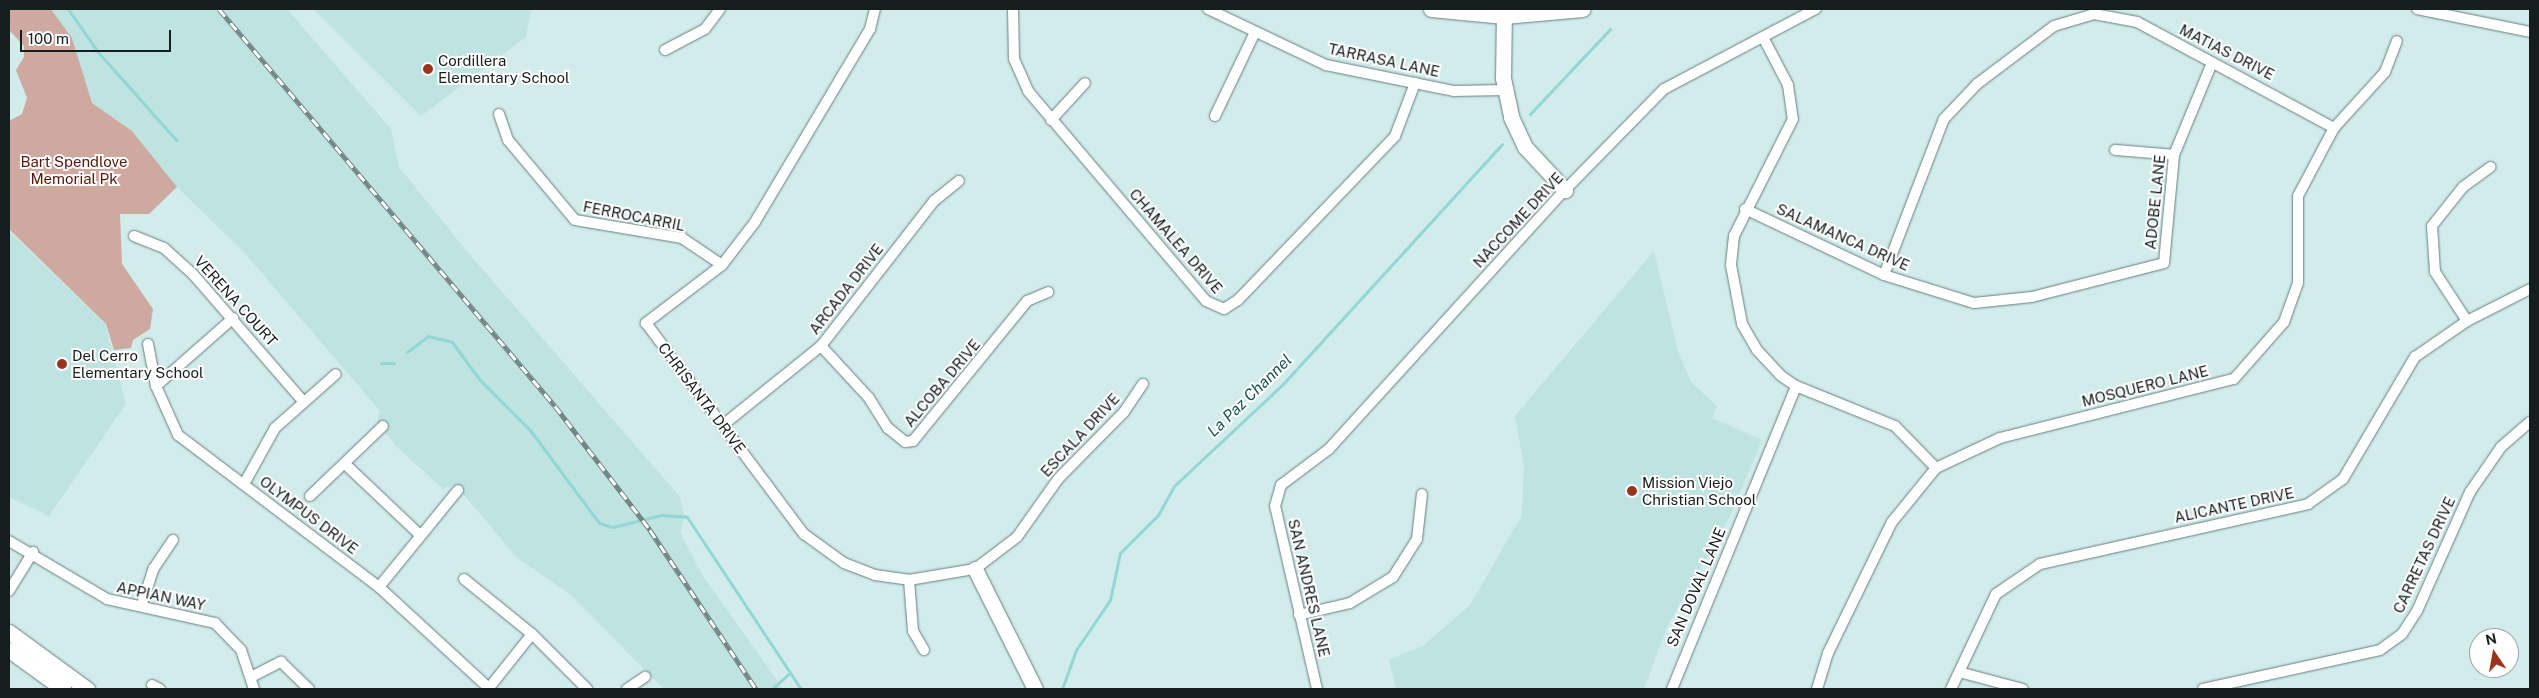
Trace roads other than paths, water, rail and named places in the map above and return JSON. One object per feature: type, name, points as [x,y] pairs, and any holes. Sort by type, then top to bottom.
[{"type":"street","points":[[665,50],[705,29],[720,9]]},
{"type":"street","name":"CHRISANTA DRIVE","points":[[876,9],[870,29],[755,222],[722,265],[646,324],[804,534],[844,563],[876,575],[909,580],[975,569]]},
{"type":"street","name":"CHAMALEA DRIVE","points":[[1013,9],[1014,59],[1028,91],[1206,301],[1224,309],[1238,300],[1395,136],[1415,83]]},
{"type":"street","name":"TARRASA LANE","points":[[1208,9],[1326,65],[1470,93],[1504,90]]},
{"type":"street","points":[[1431,9],[1504,12],[1583,9]]},
{"type":"street","name":"NACCOME DRIVE","points":[[1275,494],[1328,449],[1565,190],[1664,89],[1764,39],[1816,9]]},
{"type":"street","points":[[2418,9],[2530,32]]},
{"type":"street","points":[[1504,12],[1504,90],[1525,146],[1565,190]]},
{"type":"street","name":"MATIAS DRIVE","points":[[1884,275],[1944,119],[1976,84],[2054,26],[2094,14],[2137,22],[2334,128]]},
{"type":"street","points":[[1215,116],[1255,32]]},
{"type":"street","points":[[1764,39],[1788,85],[1793,119],[1784,144],[1745,209],[1731,251],[1737,307],[1757,350],[1796,386],[1895,426],[1936,468]]},
{"type":"street","name":"MOSQUERO LANE","points":[[1817,689],[1828,653],[1892,522],[1936,468],[2000,438],[2234,379],[2284,322],[2298,283],[2298,196],[2334,128],[2385,72],[2397,41]]},
{"type":"street","name":"ADOBE LANE","points":[[2164,263],[2174,155],[2212,63]]},
{"type":"street","points":[[1052,120],[1085,83]]},
{"type":"street","name":"FERROCARRIL","points":[[499,114],[508,140],[575,220],[682,238],[722,265]]},
{"type":"street","points":[[2115,150],[2174,155]]},
{"type":"street","points":[[2467,321],[2435,272],[2432,226],[2463,187],[2491,167]]},
{"type":"street","name":"ARCADA DRIVE","points":[[723,425],[821,346],[934,201],[959,181]]},
{"type":"street","name":"SALAMANCA DRIVE","points":[[1745,209],[1884,275],[1974,303],[2032,297],[2164,263]]},
{"type":"street","name":"VERENA COURT","points":[[134,236],[164,248],[234,318],[304,401]]},
{"type":"street","name":"ALICANTE DRIVE","points":[[1951,689],[1996,594],[2040,564],[2308,504],[2344,478],[2415,356],[2467,321],[2530,289]]},
{"type":"street","name":"ALCOBA DRIVE","points":[[821,346],[869,398],[888,428],[905,442],[913,441],[1027,302],[1048,292]]},
{"type":"street","points":[[156,386],[234,318]]},
{"type":"street","name":"OLYMPUS DRIVE","points":[[148,344],[156,386],[178,434],[379,587],[490,689]]},
{"type":"street","points":[[244,484],[275,428],[336,374]]},
{"type":"street","name":"ESCALA DRIVE","points":[[975,569],[1016,537],[1058,479],[1124,412],[1143,384]]},
{"type":"street","name":"SAN DOVAL LANE","points":[[1672,689],[1796,386]]},
{"type":"street","name":"CARRETAS DRIVE","points":[[2203,689],[2380,650],[2402,634],[2417,611],[2470,492],[2501,447],[2530,422]]},
{"type":"street","points":[[310,496],[383,426]]},
{"type":"street","points":[[345,464],[419,534]]},
{"type":"street","points":[[379,587],[419,534],[458,490]]},
{"type":"street","name":"SAN ANDRES LANE","points":[[1275,494],[1317,689]]},
{"type":"street","points":[[1300,615],[1350,603],[1392,577],[1417,539],[1422,494]]},
{"type":"street","points":[[142,604],[154,568],[173,540]]},
{"type":"street","name":"APPIAN WAY","points":[[9,541],[32,552],[107,599],[142,604],[215,623],[241,650],[254,689]]},
{"type":"street","points":[[9,592],[32,552]]},
{"type":"street","points":[[975,569],[1034,689]]},
{"type":"street","points":[[464,578],[532,634],[587,689]]},
{"type":"street","points":[[909,580],[914,631],[924,650]]},
{"type":"street","points":[[9,632],[87,689]]},
{"type":"street","points":[[490,689],[532,634]]},
{"type":"street","points":[[9,650],[63,689]]},
{"type":"street","points":[[251,676],[281,662],[309,689]]},
{"type":"street","points":[[1959,672],[2023,689]]},
{"type":"street","points":[[627,689],[645,677]]},
{"type":"waterway","points":[[68,9],[98,52],[176,140]]},
{"type":"waterway","name":"La Paz Channel","points":[[1530,114],[1610,29]]},
{"type":"waterway","name":"La Paz Channel","points":[[1062,689],[1076,650],[1110,600],[1120,553],[1158,515],[1174,486],[1283,384],[1502,144]]},
{"type":"waterway","points":[[407,352],[428,336],[452,342],[480,380],[530,430],[599,523],[613,527],[661,515],[687,517],[801,689]]},
{"type":"waterway","points":[[381,363],[394,363]]},
{"type":"waterway","points":[[772,689],[790,673]]},
{"type":"railway","points":[[219,9],[555,406],[650,530],[756,689]]},
{"type":"place","name":"Cordillera Elementary School","points":[[428,69]]},
{"type":"place","name":"Del Cerro Elementary School","points":[[62,364]]},
{"type":"place","name":"Mission Viejo Christian School","points":[[1632,491]]},
{"type":"park label","name":"Bart Spendlove Memorial Pk","points":[[74,170]]}]
